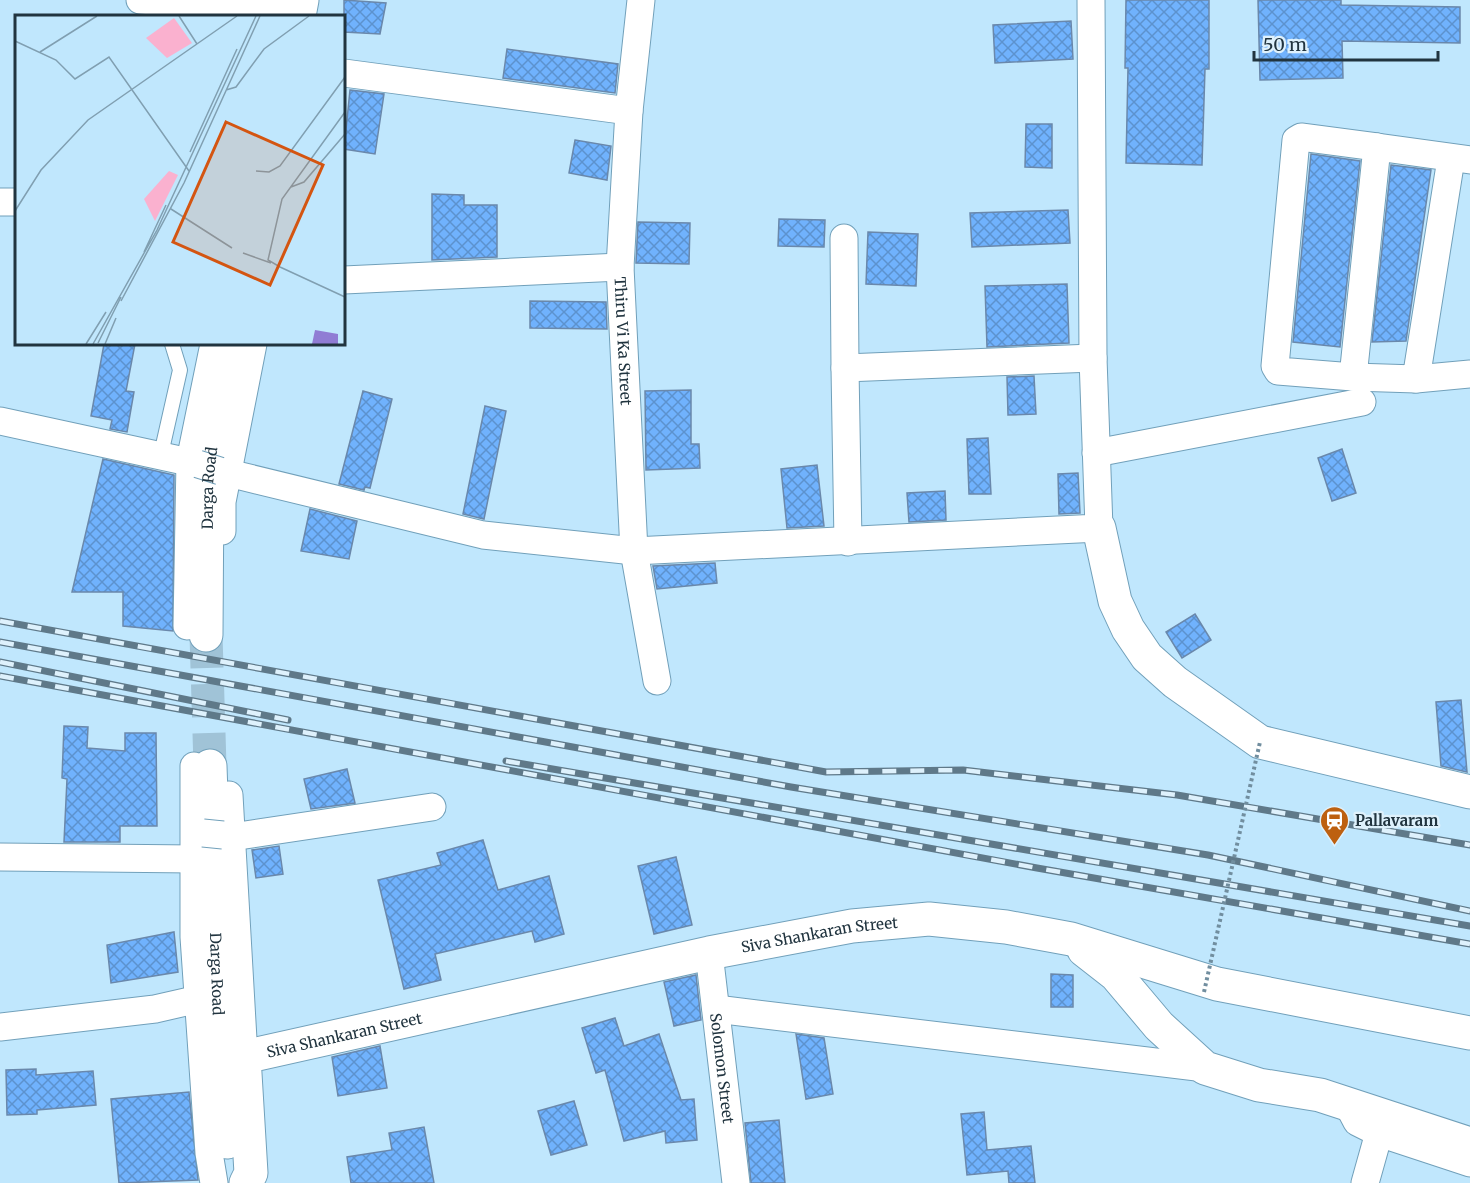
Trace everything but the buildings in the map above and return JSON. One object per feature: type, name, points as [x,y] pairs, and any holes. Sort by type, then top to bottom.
[{"type":"street","points":[[140,0],[295,7],[310,15]]},
{"type":"street","name":"Thiru Vi Ka Street","points":[[640,0],[629,111],[620,267],[634,551],[657,681]]},
{"type":"street","points":[[1091,0],[1093,358],[1099,528],[1115,601],[1128,629],[1147,657],[1175,682],[1260,742],[1470,792]]},
{"type":"street","points":[[345,74],[629,111]]},
{"type":"street","points":[[1358,390],[1278,371],[1275,366],[1294,147],[1296,140],[1301,137],[1461,159],[1416,379]]},
{"type":"street","points":[[1358,390],[1377,147]]},
{"type":"street","points":[[844,238],[844,368],[849,542]]},
{"type":"street","points":[[345,280],[620,267]]},
{"type":"street","name":"Darga Road","points":[[196,630],[211,450],[235,345]]},
{"type":"street","points":[[221,597],[222,502],[209,467],[253,345]]},
{"type":"street","points":[[196,630],[209,467],[211,356]]},
{"type":"street","points":[[844,368],[1093,358]]},
{"type":"street","points":[[1096,453],[1358,390],[1416,379],[1470,374]]},
{"type":"street","points":[[0,421],[161,454],[483,535],[634,551],[1099,528]]},
{"type":"street","points":[[202,766],[236,957],[251,1173],[246,1183]]},
{"type":"street","name":"Darga Road","points":[[202,766],[221,1074],[231,1183]]},
{"type":"street","points":[[214,1183],[209,1153],[194,937],[194,859],[213,834],[229,795]]},
{"type":"street","points":[[213,834],[432,807]]},
{"type":"street","points":[[0,857],[194,859]]},
{"type":"street","name":"Siva Shankaran Street","points":[[244,1057],[710,953],[852,926],[929,919],[1006,927],[1071,939],[1116,975],[1159,1026],[1205,1068],[1259,1085],[1320,1095],[1470,1144]]},
{"type":"street","points":[[1071,939],[1217,984],[1470,1033]]},
{"type":"street","name":"Solomon Street","points":[[710,953],[736,1183]]},
{"type":"street","points":[[0,1028],[155,1009],[199,999]]},
{"type":"street","points":[[716,1009],[1205,1068]]},
{"type":"street","points":[[1347,1104],[1357,1122],[1379,1132],[1470,1163]]},
{"type":"street","points":[[1365,1183],[1379,1132]]},
{"type":"lane","points":[[161,454],[180,370],[172,345]]},
{"type":"lane","points":[[180,370],[211,356]]},
{"type":"path","points":[[1204,992],[1260,742]]},
{"type":"tunnel","points":[[206,635],[210,766]]},
{"type":"railway","points":[[0,621],[826,772],[963,770],[1177,795],[1470,845]]},
{"type":"railway","points":[[0,642],[791,787],[1208,855],[1470,911]]},
{"type":"railway","points":[[0,662],[288,720]]},
{"type":"railway","points":[[0,676],[1037,868],[1470,944]]},
{"type":"railway","points":[[506,761],[1470,926]]},
{"type":"place","name":"Pallavaram","points":[[1334,846]]}]
